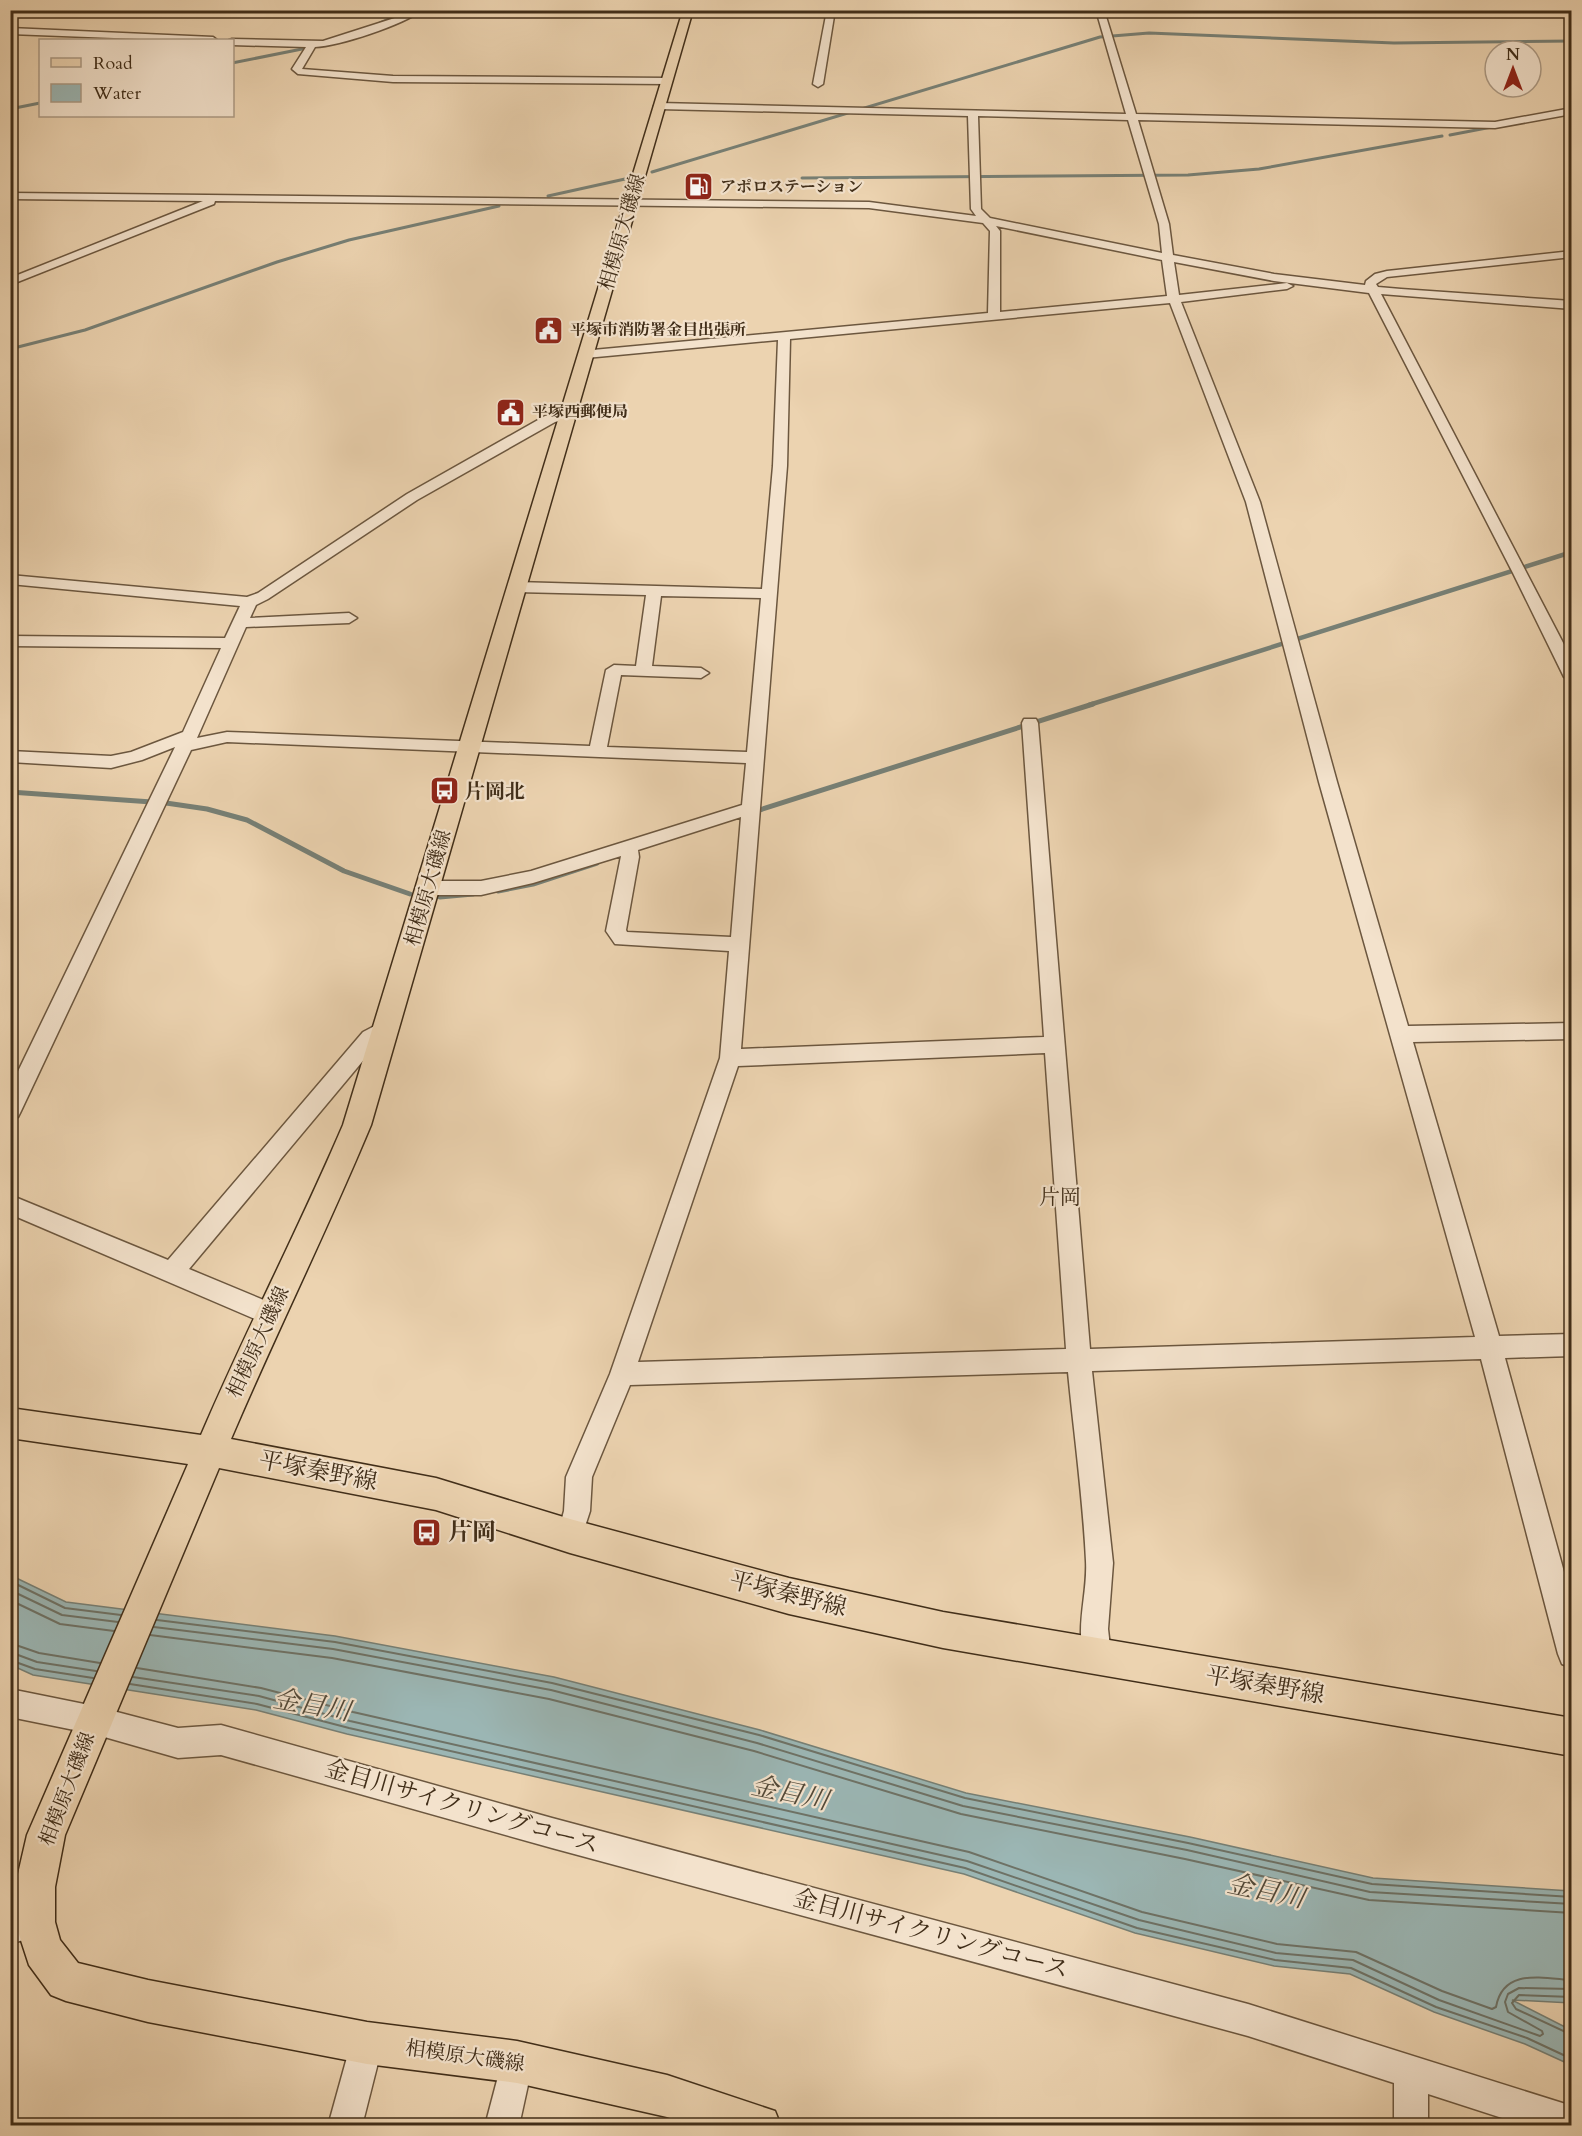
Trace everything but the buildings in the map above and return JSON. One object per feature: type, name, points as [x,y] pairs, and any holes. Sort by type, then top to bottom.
[{"type":"main road","name":"相模原大磯線","points":[[688,10],[357,1125],[321,1211],[270,1314],[209,1452],[46,1835],[35,1887],[23,1925],[66,1980],[147,2001],[367,2043],[517,2062],[667,2097],[760,2126]]},
{"type":"main road","name":"平塚秦野線","points":[[10,1423],[255,1458],[436,1494],[570,1536],[856,1612],[943,1630],[1572,1737]]},
{"type":"street","points":[[234,42],[310,45],[358,34],[404,18],[418,10]]},
{"type":"street","points":[[818,84],[831,10]]},
{"type":"street","points":[[1100,10],[1164,224],[1175,299],[1253,502],[1328,782],[1490,1348],[1572,1654]]},
{"type":"street","points":[[10,31],[190,39]]},
{"type":"street","points":[[310,45],[311,48],[297,69],[298,71],[393,79],[667,81]]},
{"type":"street","points":[[659,106],[1495,125],[1572,111]]},
{"type":"street","points":[[973,114],[976,209],[995,231],[994,317]]},
{"type":"street","points":[[10,196],[869,205],[944,214],[1233,271],[1372,289],[1572,305]]},
{"type":"street","points":[[10,282],[215,198]]},
{"type":"street","points":[[1572,254],[1387,274],[1379,276],[1370,283],[1521,573],[1572,677]]},
{"type":"street","points":[[586,354],[994,317],[1175,299],[1313,282]]},
{"type":"street","points":[[1558,304],[1572,322]]},
{"type":"street","points":[[570,1536],[577,1511],[579,1477],[622,1374],[730,1058],[751,814],[753,758],[780,466],[784,336]]},
{"type":"street","points":[[11,581],[249,602],[262,596],[412,497],[550,418],[568,414]]},
{"type":"street","points":[[516,587],[767,594]]},
{"type":"street","points":[[643,671],[654,591]]},
{"type":"street","points":[[10,1111],[158,802],[249,602]]},
{"type":"street","points":[[240,623],[349,618]]},
{"type":"street","points":[[10,641],[232,643]]},
{"type":"street","points":[[597,752],[615,670],[701,673]]},
{"type":"street","points":[[1030,726],[1079,1360],[1100,1563],[1094,1629],[1097,1656]]},
{"type":"street","points":[[10,756],[111,762],[186,741],[227,737],[753,758]]},
{"type":"street","points":[[428,888],[481,888],[629,852],[751,814]]},
{"type":"street","points":[[629,852],[615,931],[622,939],[741,944]]},
{"type":"street","points":[[172,1272],[370,1038],[386,1028]]},
{"type":"street","points":[[1401,1034],[1572,1031]]},
{"type":"street","points":[[730,1058],[1054,1045]]},
{"type":"street","points":[[10,1204],[270,1314]]},
{"type":"street","points":[[622,1374],[1572,1345]]},
{"type":"street","name":"金目川サイクリングコース","points":[[10,1703],[99,1709],[178,1743],[221,1740],[564,1836],[1215,2011],[1411,2070],[1572,2123]]},
{"type":"street","points":[[345,2126],[367,2043]]},
{"type":"street","points":[[502,2126],[517,2062]]},
{"type":"street","points":[[1411,2070],[1411,2126]]},
{"type":"water","name":"金目川","points":[[10,1575],[66,1602],[335,1636],[554,1677],[760,1730],[966,1793],[1190,1837],[1373,1878],[1571,1891],[1571,2003],[1512,2000],[1571,2030],[1571,2065],[1525,2044],[1434,2012],[1350,1974],[1274,1966],[1135,1933],[964,1874],[347,1734],[256,1710],[33,1675],[11,1665]]},
{"type":"waterway","points":[[380,23],[410,10]]},
{"type":"waterway","points":[[652,172],[1100,37],[1149,33],[1394,43],[1572,41]]},
{"type":"waterway","points":[[234,63],[307,48]]},
{"type":"waterway","points":[[10,109],[39,103]]},
{"type":"waterway","points":[[1450,135],[1497,126]]},
{"type":"waterway","points":[[802,178],[1188,175],[1259,169],[1442,136]]},
{"type":"waterway","points":[[548,196],[625,179]]},
{"type":"waterway","points":[[10,349],[85,330],[277,262],[349,240],[499,206]]},
{"type":"waterway","points":[[1089,705],[1572,552]]},
{"type":"waterway","points":[[753,812],[1093,704]]},
{"type":"waterway","points":[[10,792],[166,803],[207,809],[247,820],[344,871],[410,894]]},
{"type":"waterway","points":[[498,891],[533,884],[597,863]]},
{"type":"waterway","points":[[440,897],[473,894]]},
{"type":"place","name":"アポロステーション","points":[[699,187]]},
{"type":"place","name":"平塚市消防署金目出張所","points":[[549,330]]},
{"type":"place","name":"平塚西郵便局","points":[[511,412]]},
{"type":"place","name":"片岡北","points":[[444,791]]},
{"type":"place","name":"片岡","points":[[427,1532]]},
{"type":"district","name":"片岡","points":[[1060,1197]]}]
